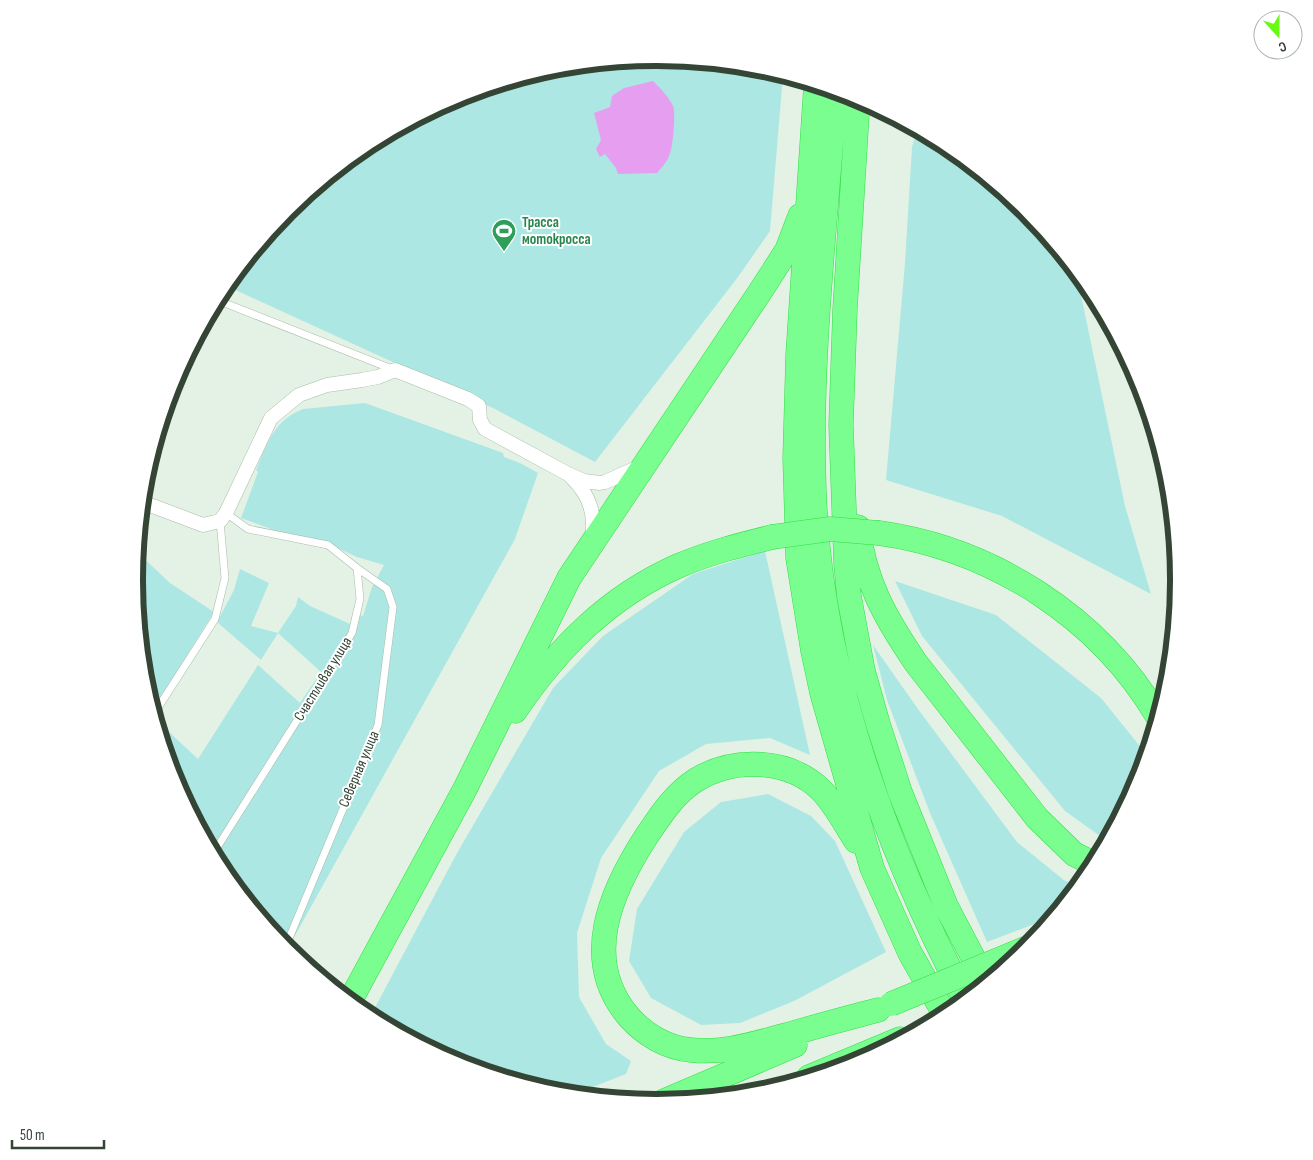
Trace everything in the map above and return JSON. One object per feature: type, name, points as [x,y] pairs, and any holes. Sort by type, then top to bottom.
[{"type":"highway","points":[[816,92],[798,346],[795,449],[798,558],[813,651],[822,693],[872,868]]},
{"type":"highway","points":[[834,98],[819,302],[813,431],[814,491],[823,586],[843,686],[868,776],[904,871],[927,923],[962,993]]},
{"type":"highway","points":[[857,107],[845,309],[842,425],[848,588],[853,626],[878,724],[917,837],[946,906],[983,976]]},
{"type":"highway","points":[[353,995],[472,775],[568,578],[787,250],[809,191]]},
{"type":"highway","points":[[842,425],[852,467],[861,551],[875,594],[886,615],[916,663],[1037,818],[1074,854],[1087,860]]},
{"type":"highway","points":[[472,775],[540,676],[568,644],[594,619],[650,580],[677,566],[733,546],[772,537],[830,529],[879,534],[940,547],[1015,578],[1067,612],[1098,640],[1132,678],[1154,710]]},
{"type":"highway","points":[[885,1007],[722,1051],[690,1050],[666,1044],[650,1036],[636,1024],[614,996],[604,961],[603,942],[606,922],[613,898],[634,855],[669,804],[696,780],[731,766],[750,763],[768,765],[788,770],[807,780],[821,791],[836,810],[872,868],[910,953],[941,1008]]},
{"type":"highway","points":[[683,1093],[1004,957]]},
{"type":"street","points":[[148,505],[203,525],[223,517],[271,418],[299,395],[328,385],[370,378],[395,370],[468,399],[479,406],[480,420],[485,429],[584,481],[600,483],[626,474],[644,464]]},
{"type":"street","points":[[568,474],[580,486],[591,508],[594,525],[592,543]]},
{"type":"lane","points":[[224,303],[395,370]]},
{"type":"lane","points":[[159,707],[215,619],[225,578],[223,517],[248,529],[328,546],[357,568]]},
{"type":"lane","name":"Счастливая улица","points":[[218,846],[352,633],[360,599],[357,568]]},
{"type":"lane","name":"Северная улица","points":[[290,939],[378,725],[393,607],[387,589],[357,568]]},
{"type":"shaded area","name":"Трасса мотокросса","points":[[623,67],[690,67],[757,76],[782,82],[770,231],[738,277],[595,462],[493,408],[233,289],[270,241],[293,217],[344,172],[400,135],[460,105],[524,84],[556,76]]},
{"type":"shaded area","points":[[653,81],[669,99],[674,110],[673,137],[669,156],[657,173],[618,174],[616,168],[605,154],[600,157],[596,149],[601,140],[594,113],[610,107],[612,96],[624,88]]},
{"type":"shaded area","points":[[915,136],[969,172],[995,194],[1043,241],[1080,289],[1125,506],[1151,594],[1002,516],[886,480],[905,263],[912,147]]},
{"type":"shaded area","points":[[365,403],[503,453],[504,457],[538,473],[515,539],[292,942],[249,893],[212,837],[182,777],[165,728],[198,759],[258,665],[300,703],[321,672],[278,633],[296,606],[298,597],[310,606],[350,624],[354,613],[363,616],[372,587],[384,565],[357,557],[335,547],[290,536],[241,518],[258,472],[256,470],[268,442],[278,426],[303,409]]},
{"type":"shaded area","points":[[765,551],[810,755],[770,738],[706,744],[659,771],[601,858],[577,933],[579,997],[606,1044],[631,1061],[626,1074],[588,1089],[556,1084],[524,1076],[460,1055],[429,1041],[374,1009],[457,853],[553,688],[603,636],[693,574]]},
{"type":"shaded area","points":[[144,558],[170,583],[214,612],[158,702],[147,647],[144,614]]},
{"type":"shaded area","points":[[240,569],[269,583],[251,626],[278,633],[261,660],[217,622],[234,590]]},
{"type":"shaded area","points":[[895,581],[996,615],[1101,698],[1142,748],[1131,777],[1101,837],[1065,811],[922,636]]},
{"type":"shaded area","points":[[873,645],[1017,842],[1065,881],[1071,883],[1040,922],[987,942],[930,813],[887,700]]},
{"type":"shaded area","points":[[768,794],[811,816],[835,841],[886,952],[794,1001],[740,1023],[701,1025],[651,998],[629,961],[637,909],[684,832],[721,802]]},
{"type":"place","name":"Трасса мотокросса","points":[[504,252]]}]
